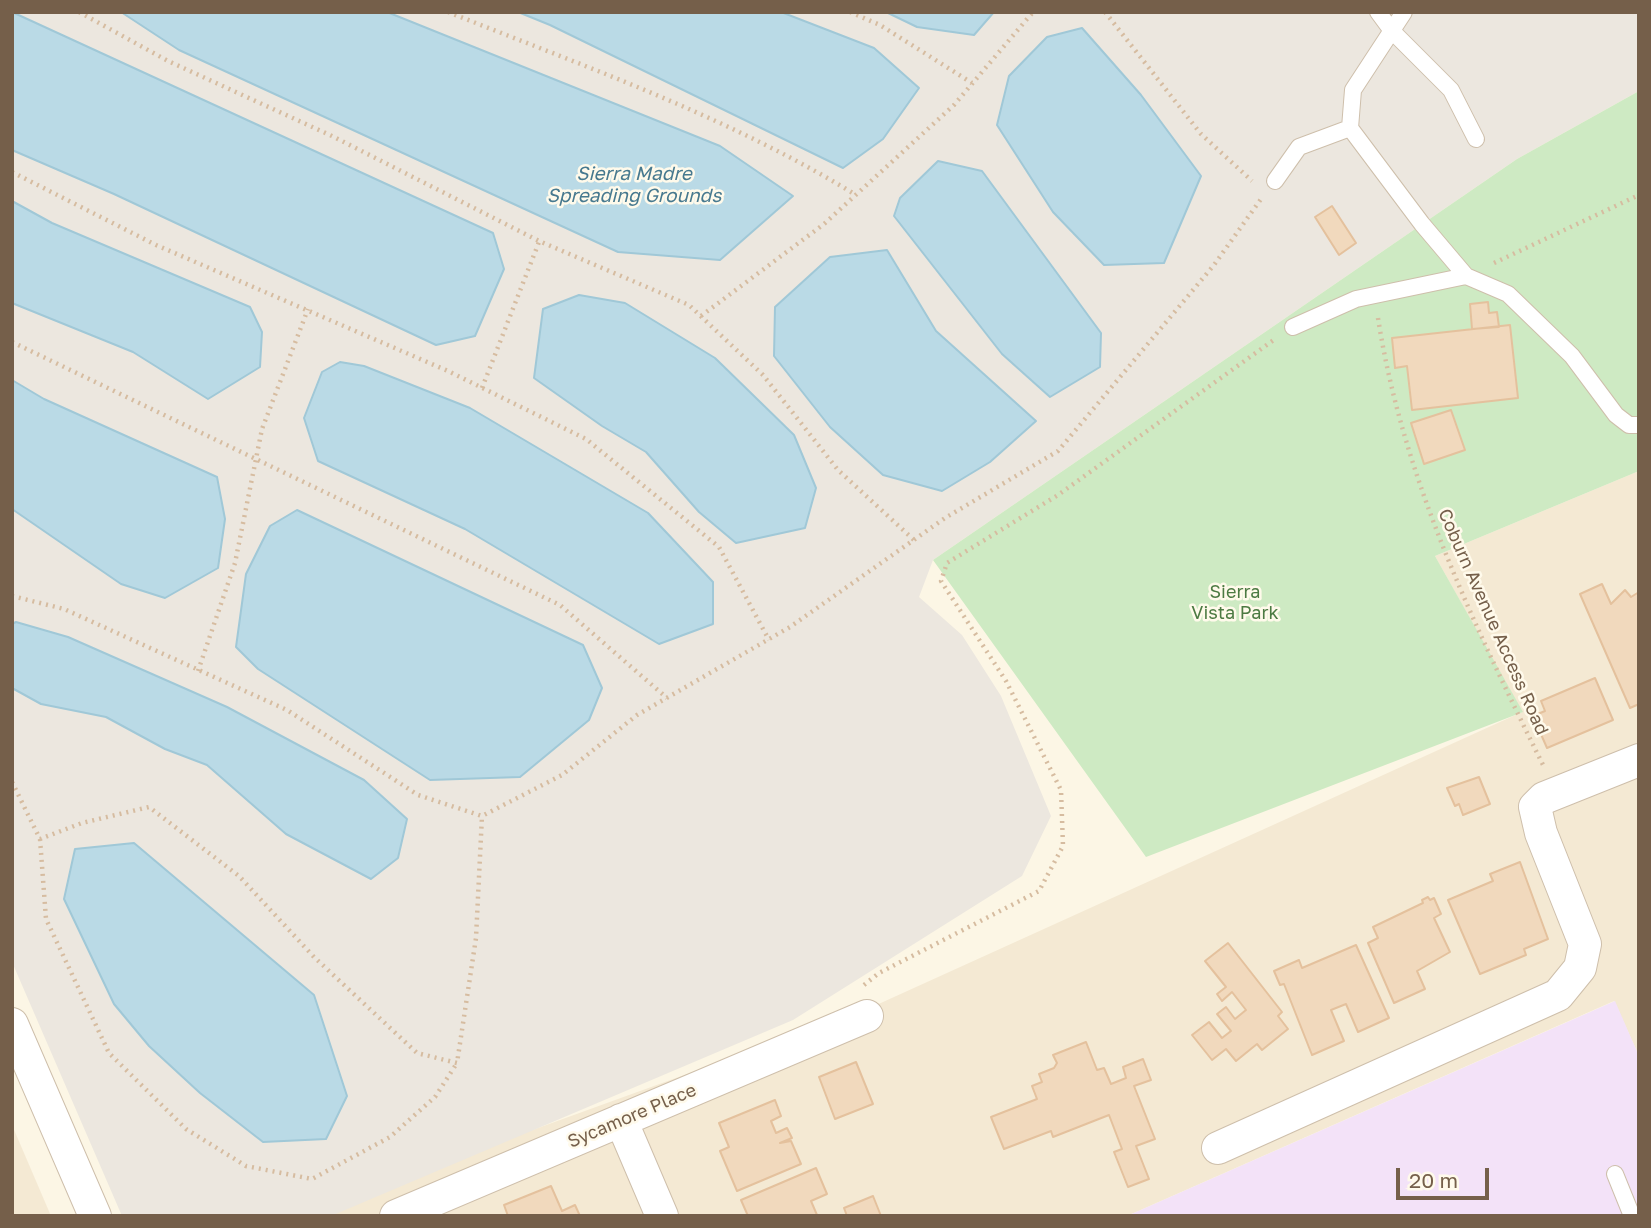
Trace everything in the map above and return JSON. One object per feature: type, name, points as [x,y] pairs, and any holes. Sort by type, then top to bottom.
[{"type":"street","points":[[1218,1148],[1558,995],[1580,968],[1585,944],[1541,833],[1535,807],[1544,798],[1639,760]]},
{"type":"street","name":"Sycamore Place","points":[[396,1216],[867,1016]]},
{"type":"street","points":[[16,1041],[95,1216]]},
{"type":"street","points":[[621,1120],[662,1216]]},
{"type":"lane","points":[[1378,12],[1392,31],[1451,90],[1476,139]]},
{"type":"lane","points":[[1404,12],[1353,90],[1350,128],[1422,224],[1466,276],[1508,294],[1572,356],[1616,415],[1629,425],[1639,425]]},
{"type":"lane","points":[[1270,187],[1299,148],[1350,128]]},
{"type":"lane","points":[[1293,327],[1317,313],[1375,296],[1466,276]]},
{"type":"lane","points":[[1615,1174],[1632,1216]]},
{"type":"path","points":[[79,12],[168,61],[332,136],[539,241],[690,305],[762,375],[838,471],[914,540]]},
{"type":"path","points":[[448,12],[681,104],[823,175],[856,195]]},
{"type":"path","points":[[850,12],[880,25],[972,83]]},
{"type":"path","points":[[701,316],[824,223],[856,195],[954,105],[1033,12]]},
{"type":"path","points":[[12,596],[64,609],[287,710],[418,795],[482,816],[562,775],[637,715],[769,640],[945,518],[1058,451],[1214,265],[1270,187],[1201,134],[1105,12]]},
{"type":"path","points":[[12,172],[156,245],[308,309],[482,388],[586,439],[719,547],[769,640]]},
{"type":"path","points":[[1494,263],[1639,195]]},
{"type":"path","points":[[482,388],[539,241]]},
{"type":"path","name":"Coburn Avenue Access Road","points":[[1375,296],[1383,350],[1416,481],[1448,563],[1557,793]]},
{"type":"path","points":[[198,671],[234,563],[262,429],[308,309]]},
{"type":"path","points":[[867,1016],[858,990],[879,972],[1040,891],[1063,846],[1061,790],[1006,681],[941,582],[947,563],[1058,495],[1293,327]]},
{"type":"path","points":[[12,342],[560,605],[667,698]]},
{"type":"path","points":[[12,782],[40,839],[46,919],[109,1053],[186,1129],[246,1166],[312,1179],[390,1137],[435,1097],[457,1063],[475,938],[482,816]]},
{"type":"path","points":[[40,839],[82,823],[149,807],[239,876],[314,957],[417,1053],[457,1063]]},
{"type":"shaded area","points":[[12,12],[1639,12],[1639,91],[1517,159],[933,560],[919,597],[962,635],[1001,696],[1051,816],[1022,876],[793,1020],[331,1216],[122,1216],[12,962]]},
{"type":"shaded area","points":[[1639,471],[1639,1056],[1614,1001],[1127,1216],[295,1216],[872,1007],[1522,712],[1435,556]]},
{"type":"shaded area","points":[[1615,1001],[1639,1056],[1639,1216],[1127,1216]]},
{"type":"shaded area","points":[[12,1125],[51,1216],[12,1216]]},
{"type":"green space","name":"Sierra Vista Park","points":[[1639,91],[1639,471],[1435,556],[1523,712],[1146,857],[933,560],[1517,159]]},
{"type":"water","points":[[12,12],[493,233],[504,269],[475,336],[436,345],[114,194],[12,150]]},
{"type":"water","name":"Sierra Madre Spreading Grounds","points":[[121,12],[387,12],[720,146],[793,196],[720,260],[618,252],[179,50]]},
{"type":"water","name":"Sierra Madre Spreading Grounds","points":[[518,12],[781,12],[874,48],[919,88],[883,139],[843,168],[550,25]]},
{"type":"water","points":[[886,12],[994,12],[974,35],[917,27]]},
{"type":"water","points":[[1082,28],[1141,95],[1201,176],[1164,263],[1104,265],[1053,212],[997,125],[1009,76],[1047,37]]},
{"type":"water","points":[[938,161],[982,171],[1101,333],[1100,367],[1050,397],[1002,354],[894,216],[900,198]]},
{"type":"water","points":[[12,201],[52,223],[250,307],[262,332],[260,367],[208,399],[133,352],[12,303]]},
{"type":"water","points":[[887,250],[936,331],[1036,421],[990,462],[942,491],[883,475],[830,427],[774,356],[775,307],[830,257]]},
{"type":"water","points":[[579,295],[625,303],[715,358],[794,435],[816,488],[805,528],[736,543],[699,512],[646,452],[602,426],[534,378],[543,309]]},
{"type":"water","points":[[340,362],[364,366],[470,408],[648,513],[713,582],[713,624],[659,644],[465,529],[318,461],[304,418],[322,372]]},
{"type":"water","points":[[12,380],[44,399],[217,477],[225,519],[218,568],[165,598],[121,584],[12,509]]},
{"type":"water","points":[[297,510],[583,645],[602,688],[589,720],[520,777],[430,780],[258,669],[236,647],[246,574],[270,526]]},
{"type":"water","points":[[16,622],[68,637],[227,707],[364,780],[407,819],[398,858],[371,879],[286,834],[207,765],[165,749],[106,717],[41,704],[12,688],[12,624]]},
{"type":"water","points":[[134,843],[314,995],[347,1096],[326,1139],[263,1142],[200,1093],[149,1046],[114,1004],[64,899],[75,849]]},
{"type":"building","points":[[1332,206],[1356,243],[1339,255],[1315,217]]},
{"type":"building","points":[[1488,302],[1489,313],[1497,312],[1499,327],[1472,329],[1470,304]]},
{"type":"building","points":[[1510,325],[1518,398],[1412,410],[1407,366],[1395,368],[1392,338]]},
{"type":"building","points":[[1451,410],[1465,450],[1424,464],[1411,423]]},
{"type":"building","points":[[1602,584],[1611,604],[1625,590],[1631,597],[1639,592],[1639,704],[1630,708],[1580,594]]},
{"type":"building","points":[[1595,678],[1613,720],[1547,748],[1533,716],[1545,711],[1541,701]]},
{"type":"building","points":[[1479,777],[1490,804],[1463,815],[1459,804],[1455,806],[1447,788]]},
{"type":"building","points":[[1520,862],[1548,939],[1524,949],[1526,955],[1480,974],[1448,900],[1493,881],[1490,874]]},
{"type":"building","points":[[1428,897],[1430,900],[1434,898],[1441,914],[1434,918],[1450,952],[1417,971],[1425,989],[1394,1003],[1368,943],[1378,938],[1373,927],[1423,903],[1422,900]]},
{"type":"building","points":[[1228,943],[1282,1012],[1278,1016],[1288,1029],[1262,1050],[1257,1044],[1236,1061],[1226,1049],[1212,1060],[1192,1035],[1209,1022],[1222,1038],[1231,1031],[1217,1014],[1226,1007],[1235,1019],[1246,1010],[1232,992],[1222,1001],[1217,994],[1226,987],[1205,961]]},
{"type":"building","points":[[1356,945],[1389,1018],[1358,1032],[1346,1004],[1331,1010],[1344,1041],[1312,1055],[1284,984],[1280,985],[1274,971],[1299,960],[1302,968]]},
{"type":"building","points":[[1086,1042],[1097,1070],[1104,1068],[1111,1084],[1126,1078],[1123,1067],[1143,1059],[1151,1080],[1134,1086],[1155,1139],[1136,1146],[1149,1179],[1128,1187],[1114,1152],[1122,1149],[1109,1115],[1053,1137],[1051,1131],[1004,1149],[991,1117],[1037,1099],[1032,1086],[1042,1082],[1039,1074],[1054,1068],[1057,1063],[1053,1055]]},
{"type":"building","points":[[856,1062],[873,1104],[835,1119],[819,1077]]},
{"type":"building","points":[[775,1100],[781,1116],[771,1121],[776,1133],[787,1128],[792,1138],[780,1143],[791,1141],[801,1164],[737,1191],[720,1151],[729,1147],[719,1123]]},
{"type":"building","points":[[816,1168],[827,1194],[811,1201],[817,1215],[748,1216],[741,1200]]},
{"type":"building","points":[[551,1186],[562,1211],[575,1205],[580,1216],[508,1216],[504,1205]]},
{"type":"building","points":[[873,1196],[881,1216],[847,1216],[844,1208]]}]
